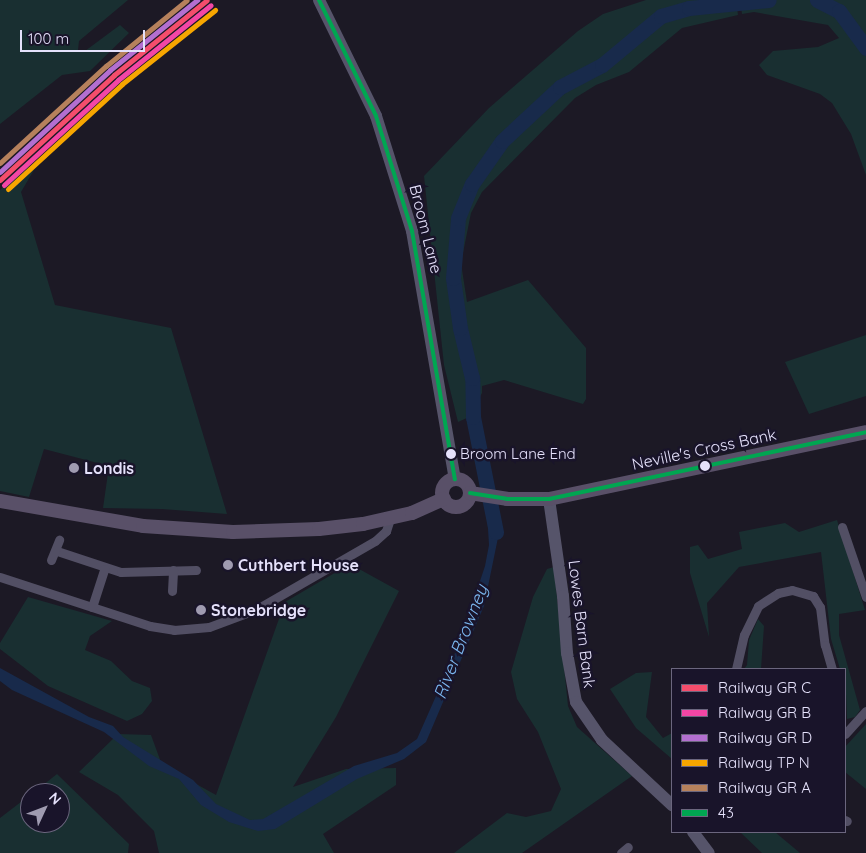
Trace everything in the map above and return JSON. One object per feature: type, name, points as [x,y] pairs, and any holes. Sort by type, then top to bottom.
[{"type":"main road","name":"Broom Lane","points":[[319,0],[376,116],[412,231],[454,479]]},
{"type":"main road","name":"Neville's Cross Bank","points":[[470,493],[507,499],[549,499],[866,432]]},
{"type":"main road","points":[[454,479],[464,481],[470,493],[462,506],[453,507],[444,500],[444,486],[454,479]]},
{"type":"main road","name":"Lowes Barn Bank","points":[[549,499],[563,596],[567,653],[576,702],[602,740],[671,804]]},
{"type":"main road","points":[[0,501],[142,526],[184,530],[319,529],[390,519],[444,500]]},
{"type":"main road","points":[[694,833],[709,853]]},
{"type":"street","points":[[0,577],[150,626],[174,630],[227,622],[255,610],[375,541],[386,531],[390,519]]},
{"type":"street","points":[[842,527],[866,597]]},
{"type":"street","points":[[51,560],[57,551],[59,540]]},
{"type":"street","points":[[57,551],[104,569],[121,572],[196,570]]},
{"type":"street","points":[[92,607],[104,569]]},
{"type":"street","points":[[172,591],[173,570]]},
{"type":"street","points":[[736,668],[744,635],[758,606],[778,594],[792,590],[813,596],[820,607],[824,645],[832,668]]},
{"type":"street","points":[[846,730],[866,711]]},
{"type":"green space","points":[[0,0],[128,0],[79,41],[78,50],[85,51],[120,25],[129,33],[90,71],[62,75],[0,124]]},
{"type":"green space","points":[[646,0],[736,0],[738,15],[682,28],[629,72],[596,85],[575,98],[482,192],[471,213],[461,263],[467,302],[528,280],[586,348],[586,399],[583,404],[504,380],[482,386],[482,393],[469,417],[458,422],[444,365],[424,176],[489,108],[578,31],[603,14]]},
{"type":"green space","points":[[740,0],[866,0],[866,175],[851,134],[832,103],[820,94],[767,75],[759,65],[773,51],[818,47],[839,38],[828,25],[754,12],[742,14]]},
{"type":"green space","points":[[27,165],[34,170],[21,192],[55,305],[171,328],[227,514],[162,509],[103,508],[109,466],[44,449],[29,497],[0,491],[0,190]]},
{"type":"green space","points":[[866,335],[866,396],[809,414],[785,362]]},
{"type":"green space","points":[[837,520],[865,610],[839,614],[839,635],[860,710],[855,717],[847,719],[846,668],[840,668],[831,639],[821,552],[739,567],[707,603],[709,637],[690,573],[690,547],[698,545],[708,559],[742,549],[739,532],[785,523],[799,532]]},
{"type":"green space","points":[[350,564],[399,591],[336,717],[293,787],[346,769],[396,768],[396,785],[323,834],[334,853],[159,853],[154,831],[118,795],[79,772],[118,734],[151,735],[162,765],[216,795],[285,602]]},
{"type":"green space","points":[[554,567],[568,706],[577,727],[632,776],[522,853],[454,853],[507,813],[526,817],[551,811],[561,789],[538,732],[517,699],[511,672],[533,597],[547,569]]},
{"type":"green space","points":[[28,597],[112,621],[90,636],[85,650],[111,661],[132,681],[150,688],[152,701],[142,714],[127,721],[48,686],[0,649],[0,643]]},
{"type":"green space","points":[[758,619],[764,626],[761,668],[745,668],[747,665],[749,640]]},
{"type":"green space","points":[[652,672],[646,717],[663,738],[671,734],[671,758],[636,728],[610,689],[636,673]]},
{"type":"green space","points":[[866,724],[866,789],[846,773],[846,746]]},
{"type":"green space","points":[[57,774],[66,783],[46,783]]},
{"type":"green space","points":[[70,787],[129,844],[128,853],[0,853],[0,818],[20,803],[20,833],[70,833]]},
{"type":"green space","points":[[741,833],[776,833],[800,853],[762,853]]},
{"type":"water","points":[[487,512],[499,512],[501,523],[484,606],[426,742],[404,759],[357,779],[275,829],[258,831],[229,822],[201,805],[179,779],[149,766],[104,732],[12,690],[0,681],[0,668],[89,717],[113,726],[123,737],[193,780],[216,804],[250,820],[263,819],[354,766],[397,753],[417,739],[459,644],[485,566],[489,545]]},
{"type":"waterway","name":"River Browney","points":[[496,532],[473,417],[472,378],[460,328],[453,278],[458,218],[472,184],[502,141],[560,87],[602,65],[661,16],[689,8],[769,0]]},
{"type":"waterway","name":"River Browney","points":[[817,0],[839,11],[866,48]]},
{"type":"transit line","points":[[0,163],[106,66],[187,0]]},
{"type":"transit line","points":[[0,172],[110,70],[197,0]]},
{"type":"transit line","points":[[0,180],[114,75],[207,0]]},
{"type":"transit line","name":"43","points":[[319,0],[376,116],[412,231],[455,479]]},
{"type":"transit line","points":[[4,185],[118,80],[211,5]]},
{"type":"transit line","points":[[8,189],[122,84],[215,10]]},
{"type":"transit line","name":"43","points":[[470,493],[507,499],[549,499],[866,432]]},
{"type":"place","name":"Broom Lane End","points":[[451,454]]},
{"type":"place","name":"Londis","points":[[74,468]]},
{"type":"place","name":"Cuthbert House","points":[[228,565]]},
{"type":"place","name":"Stonebridge","points":[[201,610]]}]
